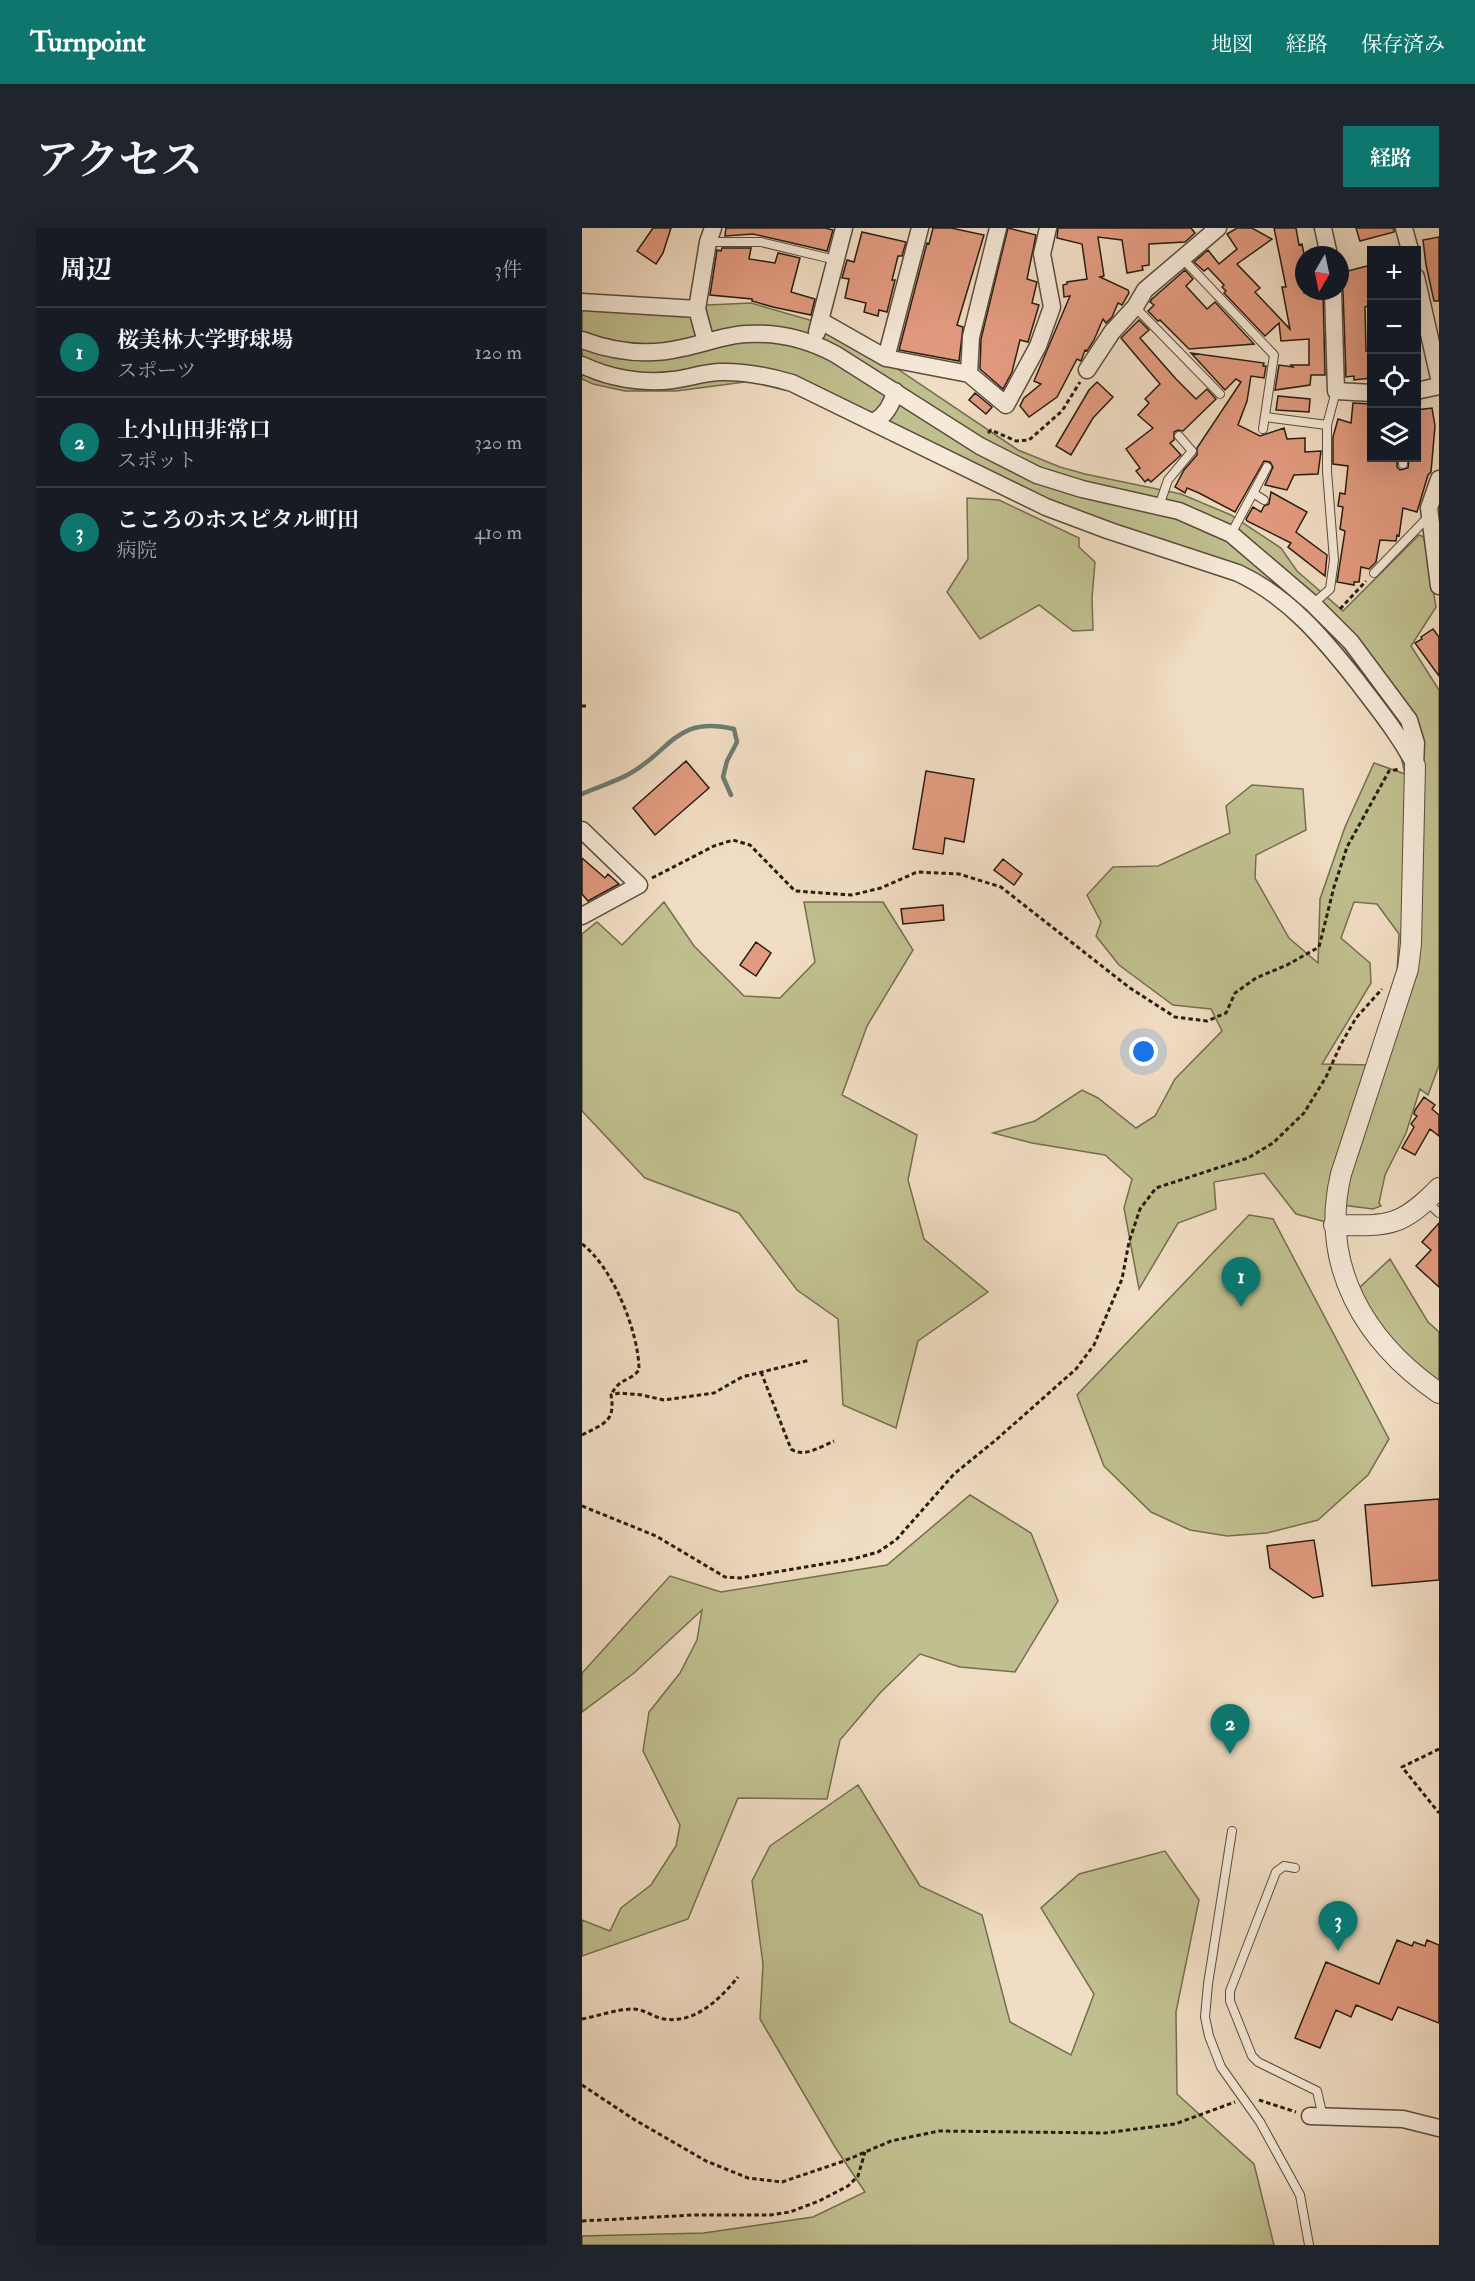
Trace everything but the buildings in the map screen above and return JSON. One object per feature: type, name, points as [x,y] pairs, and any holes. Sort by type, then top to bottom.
[{"type":"street","points":[[813,343],[821,321],[844,228]]},
{"type":"street","points":[[886,358],[920,228]]},
{"type":"street","points":[[969,374],[971,337],[998,228]]},
{"type":"street","points":[[821,321],[886,358],[969,374],[1006,405],[1038,346],[1052,307],[1042,254],[1048,228]]},
{"type":"street","points":[[1087,370],[1112,332],[1135,307],[1145,290],[1218,228]]},
{"type":"street","points":[[1323,228],[1327,246]]},
{"type":"street","points":[[1404,228],[1409,246]]},
{"type":"street","points":[[706,342],[697,309],[710,235]]},
{"type":"street","points":[[1421,299],[1439,378]]},
{"type":"street","points":[[1333,300],[1336,391],[1367,393]]},
{"type":"street","points":[[582,302],[697,309]]},
{"type":"street","points":[[582,340],[624,351],[653,352],[680,349],[744,334],[769,333],[813,343],[895,391],[980,446],[1056,483],[1159,506],[1202,520],[1231,534],[1337,626],[1409,720],[1416,742],[1411,944],[1405,982],[1341,1174],[1334,1208],[1334,1225],[1337,1247],[1348,1288],[1364,1319],[1406,1367],[1439,1393]]},
{"type":"street","points":[[582,365],[606,375],[649,381],[672,380],[717,372],[742,372],[792,383],[1046,507],[1255,580],[1278,596],[1313,627],[1398,734],[1415,766]]},
{"type":"street","points":[[1421,390],[1439,386]]},
{"type":"street","points":[[874,423],[886,413],[895,391]]},
{"type":"street","points":[[1439,479],[1428,508],[1439,586]]},
{"type":"street","points":[[1046,507],[1048,494],[1056,483]]},
{"type":"street","points":[[1363,689],[1369,680],[1378,677]]},
{"type":"street","points":[[582,830],[639,885],[582,916]]},
{"type":"street","points":[[1334,1225],[1387,1224],[1406,1217],[1435,1201]]},
{"type":"street","points":[[1316,2117],[1403,2119],[1439,2128]]},
{"type":"lane","points":[[710,235],[761,242],[836,260]]},
{"type":"lane","points":[[1182,258],[1274,355],[1263,429]]},
{"type":"lane","points":[[1135,307],[1220,394]]},
{"type":"lane","points":[[1313,604],[1330,589],[1334,560],[1327,471],[1327,425],[1336,391]]},
{"type":"lane","points":[[1265,417],[1327,425]]},
{"type":"lane","points":[[1159,506],[1168,480],[1192,451],[1179,436]]},
{"type":"lane","points":[[1231,534],[1267,467]]},
{"type":"lane","points":[[1253,493],[1264,500]]},
{"type":"lane","points":[[1374,573],[1429,516]]},
{"type":"lane","points":[[1232,1831],[1205,2017],[1209,2036],[1221,2067],[1260,2122],[1300,2195],[1309,2245]]},
{"type":"lane","points":[[1295,1868],[1284,1866],[1276,1872],[1230,1991],[1230,2001],[1252,2056],[1258,2062],[1317,2091],[1316,2117]]},
{"type":"path","points":[[988,434],[991,430],[1016,441],[1029,440],[1062,411],[1087,370]]},
{"type":"path","points":[[1338,611],[1374,573]]},
{"type":"path","points":[[639,885],[714,846],[732,840],[750,844],[795,891],[852,895],[882,888],[917,872],[959,874],[1001,887],[1130,988],[1175,1017],[1207,1021],[1226,1013],[1235,993],[1256,978],[1287,965],[1319,947],[1347,847],[1389,771],[1415,766]]},
{"type":"path","points":[[582,1506],[656,1536],[725,1576],[740,1578],[853,1559],[878,1552],[896,1540],[954,1474],[997,1440],[1076,1369],[1094,1345],[1122,1279],[1129,1242],[1140,1209],[1156,1188],[1248,1158],[1273,1143],[1304,1113],[1326,1077],[1356,1018],[1387,984],[1396,980],[1405,982]]},
{"type":"path","points":[[582,1244],[594,1253],[605,1267],[631,1324],[639,1359],[639,1370],[617,1384],[611,1395],[614,1408],[607,1422],[582,1435]]},
{"type":"path","points":[[611,1395],[620,1393],[642,1395],[664,1400],[714,1393],[742,1377],[810,1360]]},
{"type":"path","points":[[761,1372],[791,1449],[806,1453],[834,1441]]},
{"type":"path","points":[[1439,1749],[1402,1767],[1439,1813]]},
{"type":"path","points":[[582,2019],[634,2009],[654,2017],[678,2020],[711,2005],[738,1977]]},
{"type":"path","points":[[582,2085],[635,2120],[705,2161],[748,2178],[782,2182],[844,2161],[891,2141],[939,2131],[1105,2133],[1174,2124],[1226,2104],[1256,2100],[1316,2117]]},
{"type":"path","points":[[582,2221],[693,2215],[770,2215],[789,2212],[819,2201],[848,2186],[858,2176],[865,2152]]},
{"type":"shaded area","points":[[582,297],[707,305],[751,303],[813,321],[890,364],[1018,450],[1060,467],[1085,474],[1181,494],[1231,515],[1281,548],[1297,571],[1343,611],[1419,535],[1424,537],[1436,607],[1411,646],[1439,690],[1439,1065],[1428,1095],[1420,1089],[1406,1133],[1385,1175],[1379,1203],[1381,1206],[1373,1209],[1342,1205],[1396,993],[1399,934],[1377,904],[1354,902],[1341,938],[1370,963],[1371,983],[1322,1064],[1369,1065],[1335,1164],[1330,1184],[1326,1222],[1296,1214],[1264,1173],[1214,1182],[1216,1209],[1178,1223],[1139,1289],[1124,1208],[1132,1179],[1105,1155],[1032,1143],[993,1133],[1035,1121],[1082,1090],[1098,1098],[1136,1128],[1155,1116],[1175,1079],[1222,1031],[1211,1009],[1173,1005],[1119,965],[1096,936],[1101,922],[1087,895],[1113,867],[1158,866],[1230,833],[1226,806],[1252,785],[1303,789],[1306,830],[1256,855],[1255,878],[1289,938],[1318,963],[1320,899],[1345,827],[1374,763],[1405,774],[1400,752],[1320,643],[1251,584],[1108,537],[810,397],[760,380],[676,391],[625,391],[593,384],[582,379]]},
{"type":"shaded area","points":[[967,498],[999,500],[1079,538],[1079,547],[1095,562],[1092,598],[1093,630],[1073,631],[1039,605],[980,639],[947,592],[968,559]]},
{"type":"shaded area","points":[[664,902],[694,946],[744,996],[780,998],[815,962],[804,902],[883,902],[913,950],[867,1026],[842,1095],[917,1135],[908,1180],[924,1239],[988,1292],[918,1341],[896,1428],[843,1405],[838,1319],[797,1290],[739,1213],[645,1178],[582,1111],[582,934],[597,922],[622,945]]},
{"type":"shaded area","points":[[1249,1215],[1273,1219],[1389,1439],[1368,1475],[1318,1520],[1267,1533],[1227,1536],[1190,1530],[1151,1512],[1104,1466],[1077,1395]]},
{"type":"shaded area","points":[[1390,1259],[1428,1322],[1439,1332],[1439,1383],[1416,1365],[1381,1328],[1358,1289]]},
{"type":"shaded area","points":[[970,1495],[1031,1533],[1058,1601],[1015,1672],[960,1667],[920,1654],[880,1693],[840,1740],[827,1799],[738,1798],[688,1919],[582,1956],[582,1920],[610,1931],[621,1908],[651,1885],[676,1846],[680,1825],[643,1751],[649,1712],[680,1673],[697,1640],[702,1610],[634,1673],[582,1712],[582,1673],[670,1576],[721,1592],[887,1565]]},
{"type":"shaded area","points":[[858,1785],[920,1886],[982,1915],[1010,2022],[1071,2055],[1094,1994],[1041,1908],[1079,1874],[1165,1851],[1199,1900],[1176,2012],[1177,2094],[1254,2164],[1274,2245],[582,2245],[582,2236],[704,2233],[813,2217],[865,2192],[835,2147],[760,2019],[763,1964],[752,1881],[770,1846]]},
{"type":"waterway","points":[[582,794],[629,774],[686,731],[715,726],[734,729],[737,742],[727,761],[723,777],[731,795]]},
{"type":"place","name":"桜美林大学野球場","points":[[1241,1307]]},
{"type":"place","name":"上小山田非常口","points":[[1230,1754]]},
{"type":"place","name":"こころのホスピタル町田","points":[[1338,1951]]}]
